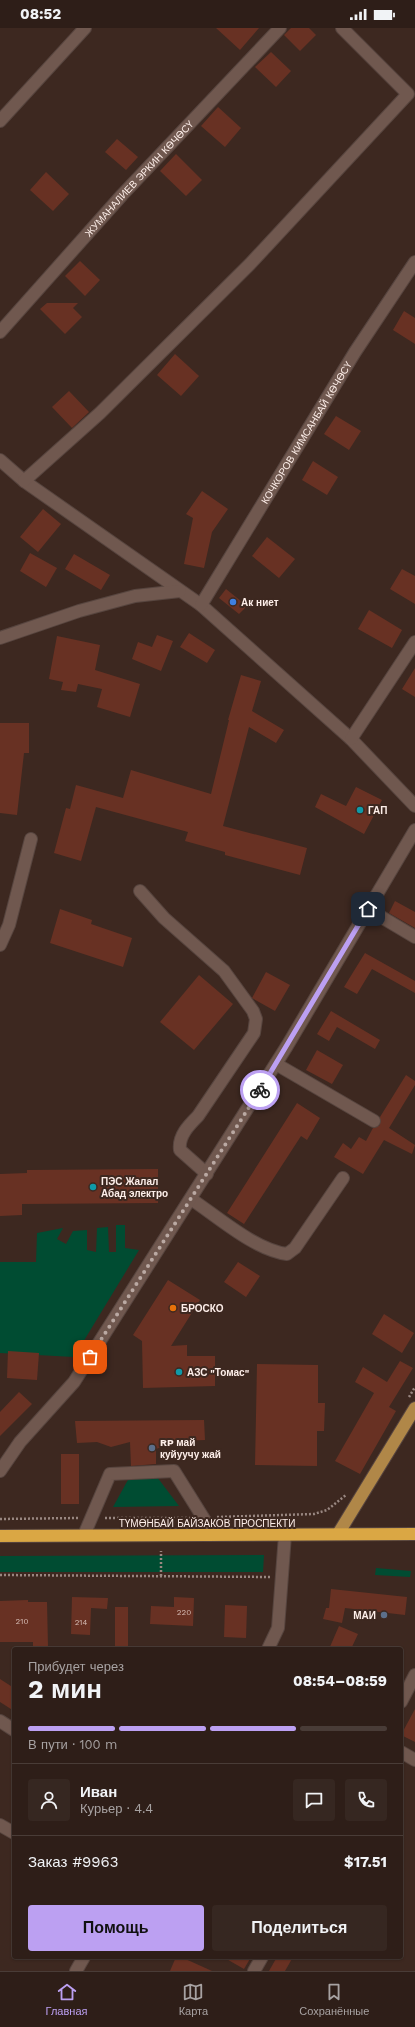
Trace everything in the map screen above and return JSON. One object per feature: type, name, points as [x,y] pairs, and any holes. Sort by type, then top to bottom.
[{"type":"highway","name":"ТҮМӨНБАЙ БАЙЗАКОВ ПРОСПЕКТИ","points":[[0,1536],[415,1534]]},
{"type":"main road","points":[[338,1534],[411,1404]]},
{"type":"street","points":[[0,121],[85,28]]},
{"type":"street","name":"ЖУМАНАЛИЕВ ЭРКИН КӨЧӨСҮ","points":[[0,332],[122,195],[280,28]]},
{"type":"street","points":[[24,481],[100,413],[250,264],[408,94],[342,28]]},
{"type":"street","name":"КОЧКОРОВ КИМСАНБАЙ КӨЧӨСҮ","points":[[201,605],[355,352],[415,262]]},
{"type":"street","points":[[0,460],[24,481],[201,605],[351,739],[415,806]]},
{"type":"street","points":[[0,638],[79,611],[135,596],[180,591]]},
{"type":"street","points":[[351,739],[415,642]]},
{"type":"street","points":[[0,1471],[20,1442],[74,1382],[276,1064],[415,830]]},
{"type":"street","points":[[0,945],[8,925],[31,839]]},
{"type":"street","points":[[140,891],[164,918],[224,971],[245,998],[256,1019],[254,1033],[198,1116],[188,1126],[179,1143],[180,1150],[207,1174]]},
{"type":"street","points":[[368,909],[415,937]]},
{"type":"street","points":[[276,1064],[374,1121]]},
{"type":"street","points":[[191,1199],[253,1241],[278,1252],[287,1254],[295,1248],[344,1178]]},
{"type":"street","points":[[84,1535],[110,1474],[174,1471],[214,1535]]},
{"type":"street","points":[[269,1647],[278,1628],[285,1534]]},
{"type":"street","points":[[403,1698],[415,1675]]},
{"type":"street","points":[[0,1721],[12,1729]]},
{"type":"street","points":[[403,1753],[415,1760]]},
{"type":"street","points":[[76,1971],[83,1959]]},
{"type":"path","points":[[411,1404],[415,1387]]},
{"type":"path","points":[[0,1519],[203,1518],[314,1514],[327,1510],[349,1492]]},
{"type":"path","points":[[161,1551],[161,1576]]},
{"type":"path","points":[[0,1575],[282,1577]]},
{"type":"green space","points":[[116,1225],[125,1225],[125,1248],[139,1250],[74,1357],[0,1353],[0,1262],[36,1262],[37,1233],[63,1228],[57,1239],[66,1244],[73,1231],[87,1230],[87,1250],[96,1252],[97,1228],[108,1227],[109,1252],[116,1252]]},
{"type":"green space","points":[[157,1477],[179,1506],[113,1507],[129,1478]]},
{"type":"green space","points":[[264,1555],[263,1572],[0,1572],[0,1556]]},
{"type":"green space","points":[[376,1568],[411,1571],[410,1577],[375,1575]]},
{"type":"building","points":[[216,28],[259,28],[240,50]]},
{"type":"building","points":[[291,28],[309,28],[316,35],[300,51],[284,35]]},
{"type":"building","points":[[271,52],[291,71],[276,87],[255,67]]},
{"type":"building","points":[[218,107],[241,128],[225,147],[201,126]]},
{"type":"building","points":[[117,139],[138,157],[126,170],[105,152]]},
{"type":"building","points":[[176,154],[202,180],[186,196],[160,171]]},
{"type":"building","points":[[46,172],[69,194],[53,211],[30,190]]},
{"type":"building","points":[[80,261],[100,280],[85,296],[65,276]]},
{"type":"building","points":[[47,303],[78,303],[73,308],[82,317],[65,334],[40,309]]},
{"type":"building","points":[[404,311],[415,318],[415,344],[393,330]]},
{"type":"building","points":[[175,354],[199,376],[181,396],[157,375]]},
{"type":"building","points":[[69,391],[89,412],[72,428],[52,407]]},
{"type":"building","points":[[336,416],[361,431],[349,450],[324,434]]},
{"type":"building","points":[[313,461],[338,477],[327,495],[302,480]]},
{"type":"building","points":[[202,491],[228,509],[212,532],[204,568],[184,564],[193,518],[186,514]]},
{"type":"building","points":[[43,509],[61,524],[38,552],[20,537]]},
{"type":"building","points":[[267,537],[295,559],[279,578],[252,556]]},
{"type":"building","points":[[30,553],[57,568],[46,587],[20,571]]},
{"type":"building","points":[[74,554],[110,575],[101,590],[65,569]]},
{"type":"building","points":[[402,569],[415,576],[415,604],[390,589]]},
{"type":"building","name":"Ак ниет","points":[[226,589],[247,606],[239,614],[219,598]]},
{"type":"building","points":[[369,610],[402,630],[392,648],[358,629]]},
{"type":"building","points":[[189,633],[215,650],[207,663],[180,647]]},
{"type":"building","points":[[157,635],[173,641],[161,671],[132,659],[138,642],[152,647]]},
{"type":"building","points":[[57,636],[100,645],[95,670],[140,684],[130,717],[97,707],[102,689],[78,684],[76,692],[61,690],[63,682],[49,679]]},
{"type":"building","points":[[415,668],[415,697],[402,689]]},
{"type":"building","points":[[241,675],[261,681],[252,711],[284,730],[276,743],[249,727],[223,826],[307,848],[300,875],[225,855],[225,852],[185,841],[188,832],[96,807],[81,861],[54,853],[66,808],[70,809],[76,785],[123,798],[131,770],[211,794],[228,720]]},
{"type":"building","points":[[0,723],[29,723],[29,753],[24,753],[17,815],[0,813]]},
{"type":"building","name":"ГАП","points":[[356,787],[382,800],[364,834],[315,807],[321,794],[346,806]]},
{"type":"building","points":[[395,901],[415,912],[415,928],[389,913]]},
{"type":"building","points":[[60,909],[92,920],[91,924],[132,938],[123,967],[50,943]]},
{"type":"building","points":[[365,953],[415,981],[415,993],[372,969],[357,994],[344,987]]},
{"type":"building","points":[[266,972],[290,985],[275,1011],[252,998]]},
{"type":"building","points":[[199,975],[233,1004],[194,1050],[160,1022]]},
{"type":"building","points":[[331,1011],[380,1040],[375,1049],[337,1027],[329,1041],[317,1034]]},
{"type":"building","points":[[317,1050],[343,1065],[332,1084],[306,1070]]},
{"type":"building","points":[[406,1075],[415,1081],[415,1085],[389,1128],[415,1145],[412,1154],[384,1140],[363,1174],[334,1157],[343,1143],[351,1149],[359,1137],[366,1141],[373,1128],[380,1125],[380,1117]]},
{"type":"building","points":[[297,1103],[320,1118],[307,1140],[301,1136],[244,1224],[227,1213]]},
{"type":"building","name":"ПЭС Жалал Абад электро","points":[[158,1169],[158,1203],[22,1204],[22,1215],[0,1216],[0,1174],[27,1173],[27,1170]]},
{"type":"building","points":[[238,1262],[260,1276],[246,1297],[224,1282]]},
{"type":"building","points":[[168,1280],[200,1300],[171,1346],[187,1345],[187,1356],[215,1356],[215,1386],[143,1388],[142,1341],[133,1335]]},
{"type":"building","points":[[384,1314],[414,1333],[402,1353],[372,1334]]},
{"type":"building","points":[[8,1351],[39,1353],[37,1380],[7,1378]]},
{"type":"building","points":[[400,1361],[413,1368],[389,1407],[396,1411],[360,1474],[335,1461],[374,1393],[355,1382],[363,1367],[387,1382]]},
{"type":"building","points":[[257,1364],[318,1365],[318,1403],[325,1403],[324,1431],[317,1431],[317,1466],[255,1465]]},
{"type":"building","points":[[19,1392],[32,1404],[0,1436],[0,1412]]},
{"type":"building","points":[[204,1420],[205,1440],[178,1441],[156,1449],[156,1464],[131,1466],[130,1442],[111,1447],[97,1442],[77,1443],[75,1421]]},
{"type":"building","points":[[61,1454],[79,1454],[79,1504],[61,1504]]},
{"type":"building","points":[[331,1589],[407,1597],[405,1615],[345,1608],[342,1623],[323,1619],[326,1608],[329,1608]]},
{"type":"building","points":[[72,1597],[108,1598],[107,1609],[91,1608],[90,1635],[71,1634]]},
{"type":"building","points":[[174,1597],[194,1598],[193,1626],[150,1624],[151,1606],[174,1607]]},
{"type":"building","points":[[28,1600],[28,1602],[47,1602],[48,1647],[33,1647],[33,1642],[0,1642],[0,1601]]},
{"type":"building","points":[[225,1605],[247,1606],[246,1638],[224,1637]]},
{"type":"building","points":[[115,1607],[128,1607],[128,1647],[115,1647]]},
{"type":"building","points":[[339,1626],[358,1634],[352,1647],[330,1647]]},
{"type":"building","points":[[0,1679],[12,1687],[12,1710],[0,1702]]},
{"type":"building","points":[[415,1709],[415,1742],[403,1736],[403,1731]]},
{"type":"building","points":[[175,1959],[185,1959],[212,1971],[170,1971]]},
{"type":"building","points":[[226,1959],[250,1959],[244,1969]]},
{"type":"building","points":[[276,1959],[292,1959],[285,1971],[269,1971]]},
{"type":"way so far","points":[[90,1357],[260,1090]]},
{"type":"place","name":"Ак ниет","points":[[233,602]]},
{"type":"place","name":"ГАП","points":[[360,810]]},
{"type":"place","name":"ПЭС Жалал Абад электро","points":[[93,1187]]},
{"type":"place","name":"БРОСКО","points":[[173,1308]]},
{"type":"place","name":"АЗС \"Томас\"","points":[[179,1372]]},
{"type":"place","name":"RP май куйуучу жай","points":[[152,1448]]},
{"type":"place","name":"МАИ","points":[[384,1615]]},
{"type":"route","points":[[260,1090],[368,909]]}]
